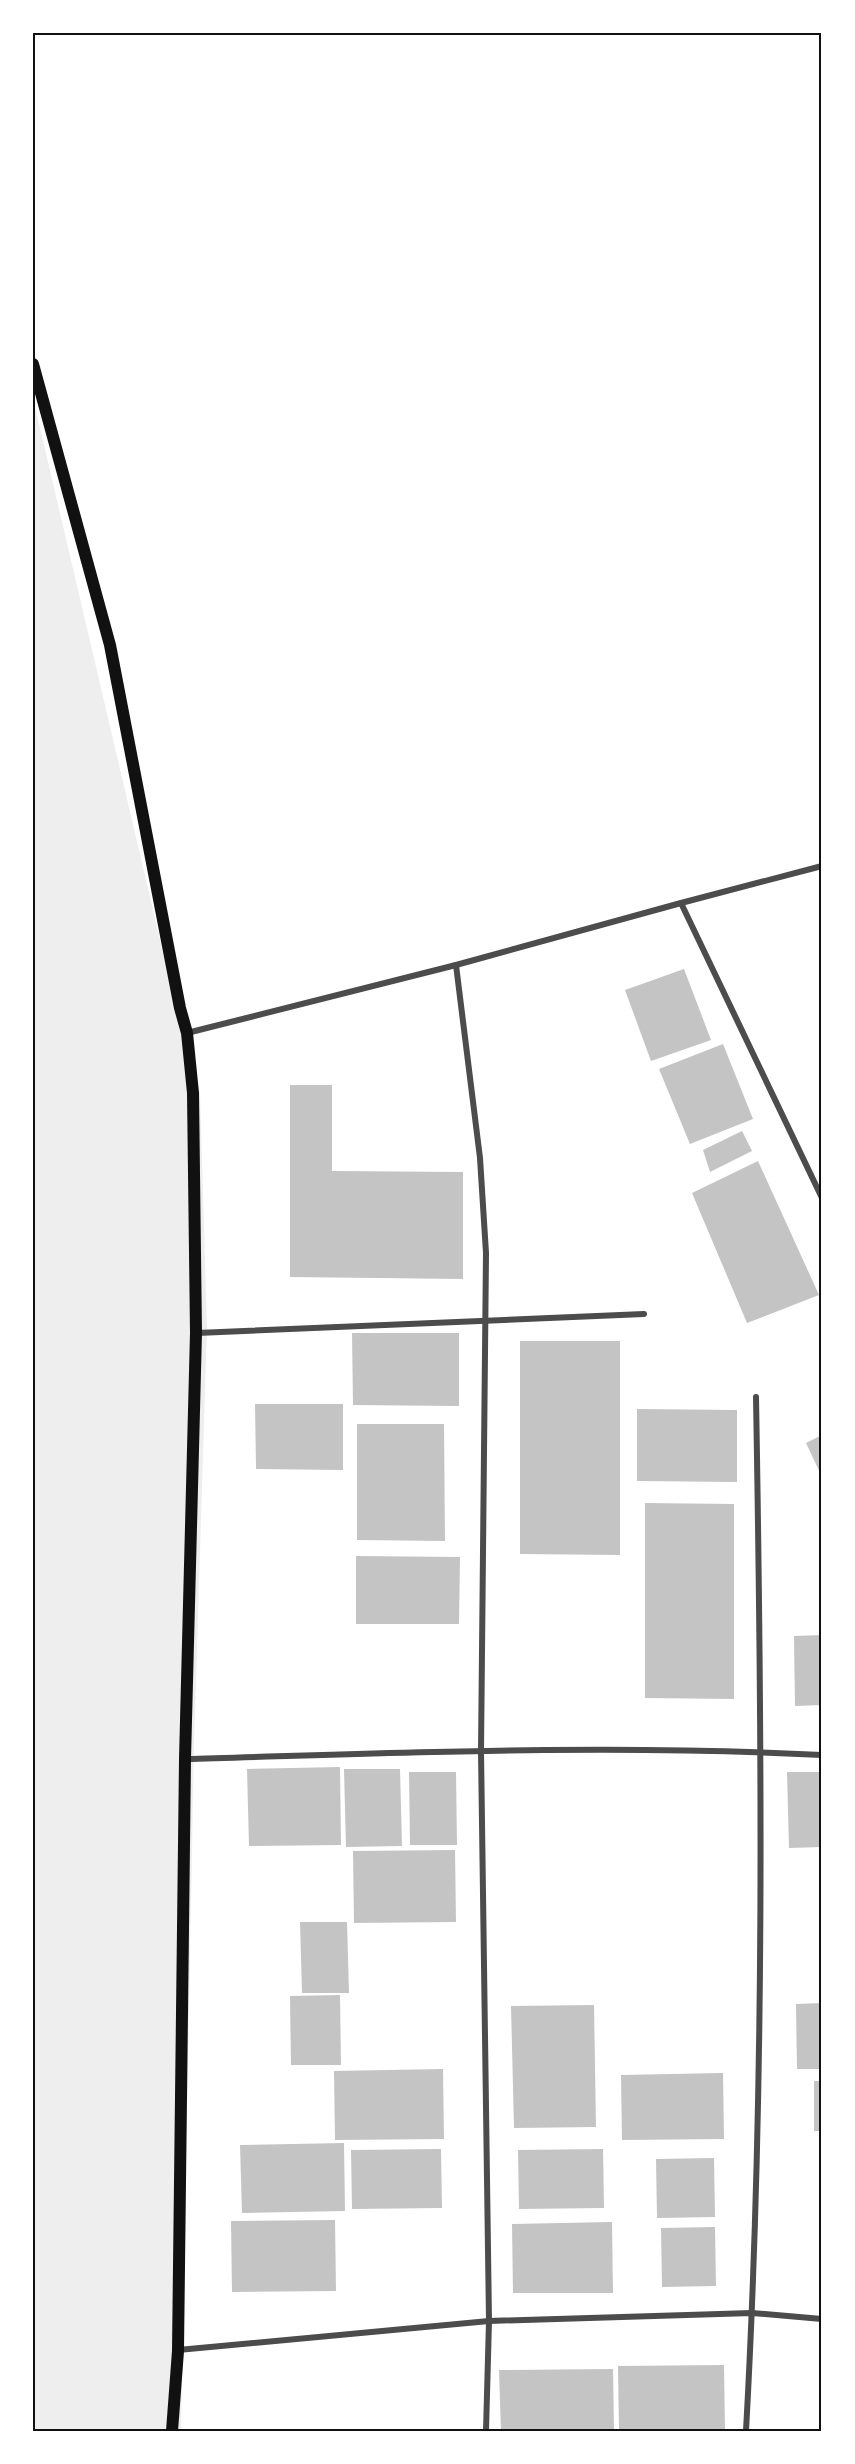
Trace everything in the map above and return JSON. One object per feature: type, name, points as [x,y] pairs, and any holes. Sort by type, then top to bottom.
[{"type":"main road","points":[[33,364],[110,645],[180,1008],[187,1033],[193,1093],[196,1333],[185,1759],[178,2350],[172,2431]]},
{"type":"street","points":[[187,1033],[456,965],[822,866]]},
{"type":"street","points":[[681,903],[822,1198]]},
{"type":"street","points":[[456,965],[480,1158],[486,1253],[483,1322],[481,1751],[489,2321],[486,2431]]},
{"type":"street","points":[[196,1333],[644,1314]]},
{"type":"street","points":[[746,2431],[752,2313],[762,1752],[756,1397]]},
{"type":"street","points":[[185,1759],[481,1751],[762,1752],[822,1755]]},
{"type":"street","points":[[178,2350],[489,2321],[752,2313],[822,2319]]},
{"type":"shaded area","points":[[33,398],[184,1042],[200,1093],[207,1328],[194,1745],[181,2431],[33,2431]]},
{"type":"building","points":[[684,969],[711,1040],[651,1061],[625,990]]},
{"type":"building","points":[[723,1044],[753,1119],[690,1144],[659,1069]]},
{"type":"building","points":[[290,1085],[332,1085],[332,1171],[463,1172],[463,1279],[290,1277]]},
{"type":"building","points":[[742,1131],[752,1151],[710,1172],[703,1150]]},
{"type":"building","points":[[758,1161],[819,1295],[747,1323],[692,1193]]},
{"type":"building","points":[[352,1333],[459,1333],[459,1406],[353,1405]]},
{"type":"building","points":[[520,1341],[620,1341],[620,1555],[520,1554]]},
{"type":"building","points":[[255,1404],[343,1404],[343,1470],[256,1469]]},
{"type":"building","points":[[637,1409],[737,1410],[737,1482],[637,1481]]},
{"type":"building","points":[[357,1424],[444,1424],[445,1541],[357,1540]]},
{"type":"building","points":[[822,1435],[822,1477],[806,1443]]},
{"type":"building","points":[[645,1503],[734,1504],[734,1699],[645,1698]]},
{"type":"building","points":[[356,1556],[460,1557],[459,1624],[356,1624]]},
{"type":"building","points":[[822,1635],[822,1705],[795,1706],[794,1636]]},
{"type":"building","points":[[340,1767],[341,1845],[249,1846],[247,1769]]},
{"type":"building","points":[[344,1769],[400,1769],[402,1846],[346,1847]]},
{"type":"building","points":[[409,1772],[456,1772],[457,1845],[410,1845]]},
{"type":"building","points":[[787,1772],[822,1772],[822,1847],[789,1848]]},
{"type":"building","points":[[455,1850],[456,1922],[354,1923],[353,1851]]},
{"type":"building","points":[[300,1922],[347,1922],[349,1993],[302,1993]]},
{"type":"building","points":[[340,1995],[341,2065],[291,2065],[290,1996]]},
{"type":"building","points":[[822,2003],[822,2069],[797,2069],[796,2004]]},
{"type":"building","points":[[594,2005],[596,2127],[514,2128],[511,2006]]},
{"type":"building","points":[[443,2069],[444,2139],[335,2140],[334,2071]]},
{"type":"building","points":[[723,2073],[724,2139],[622,2140],[621,2075]]},
{"type":"building","points":[[814,2081],[822,2081],[822,2131],[814,2131]]},
{"type":"building","points":[[344,2143],[345,2211],[242,2213],[240,2145]]},
{"type":"building","points":[[441,2149],[442,2208],[352,2209],[351,2150]]},
{"type":"building","points":[[603,2149],[604,2208],[519,2209],[518,2150]]},
{"type":"building","points":[[714,2158],[715,2217],[657,2218],[656,2159]]},
{"type":"building","points":[[335,2220],[336,2291],[232,2292],[231,2221]]},
{"type":"building","points":[[612,2222],[613,2293],[513,2293],[512,2224]]},
{"type":"building","points":[[715,2227],[716,2286],[662,2287],[661,2228]]},
{"type":"building","points":[[724,2365],[725,2431],[619,2431],[618,2366]]},
{"type":"building","points":[[613,2369],[614,2431],[501,2431],[499,2370]]}]
